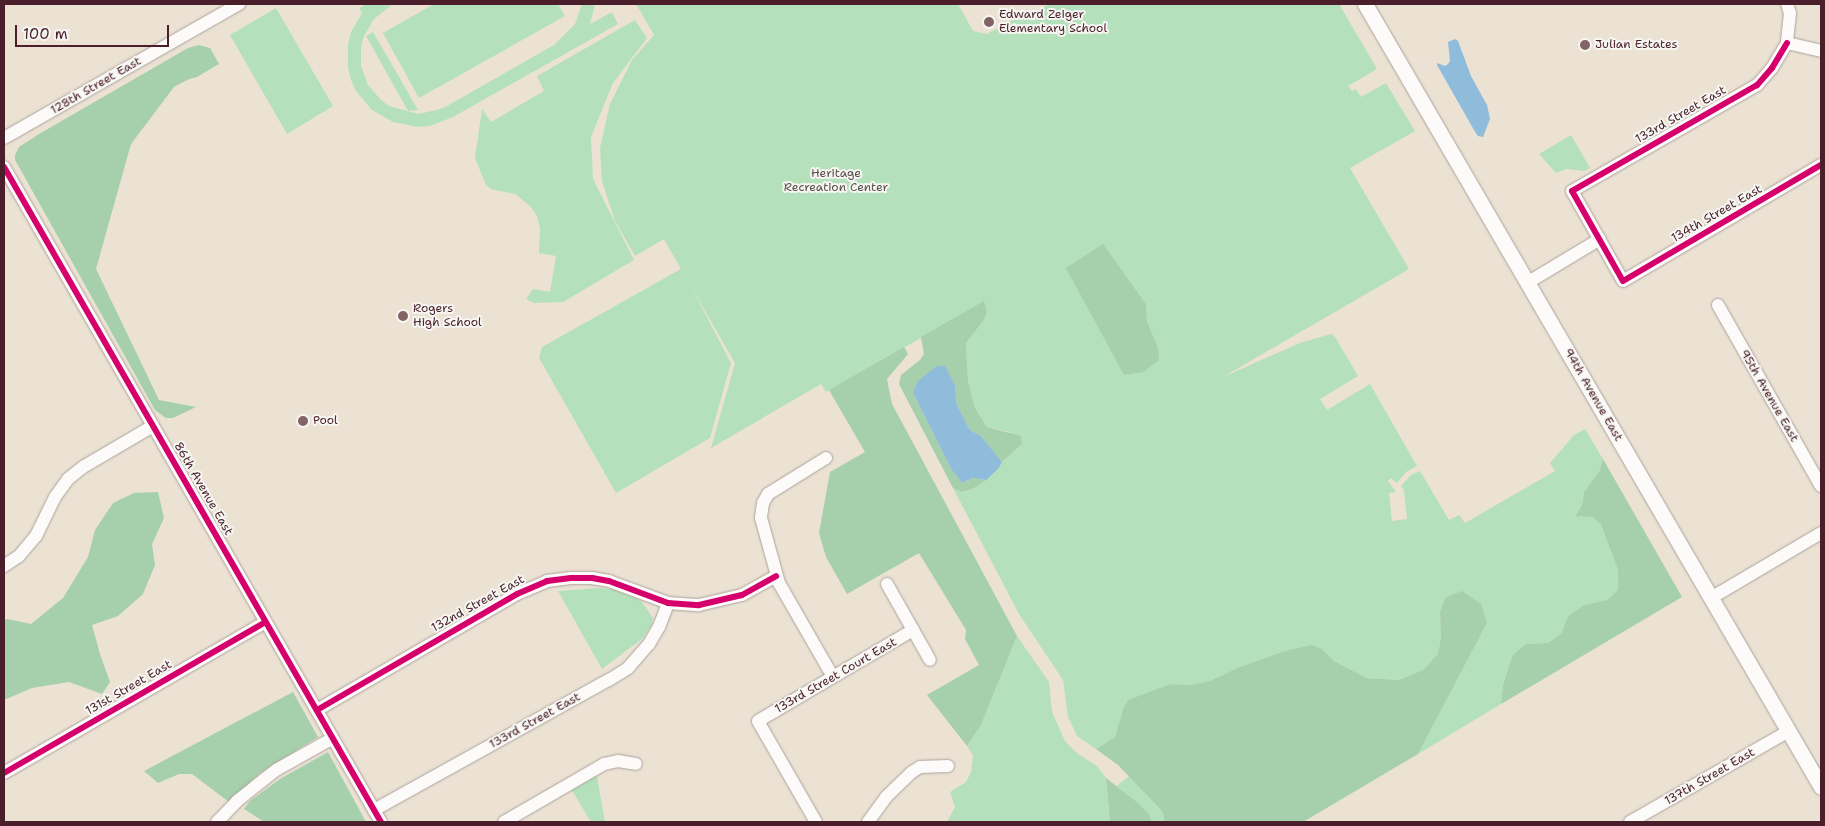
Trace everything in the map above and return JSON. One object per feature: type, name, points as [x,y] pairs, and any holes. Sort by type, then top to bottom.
[{"type":"main road","name":"94th Avenue East","points":[[1365,4],[1821,787]]},
{"type":"street","name":"128th Street East","points":[[4,138],[239,4]]},
{"type":"street","points":[[1787,4],[1790,13],[1787,43],[1821,51]]},
{"type":"street","name":"133rd Street East","points":[[1600,239],[1572,191],[1757,84],[1772,68],[1787,43]]},
{"type":"street","name":"134th Street East","points":[[1600,239],[1623,281],[1821,165]]},
{"type":"street","name":"86th Avenue East","points":[[4,167],[381,822]]},
{"type":"street","points":[[1528,283],[1600,239]]},
{"type":"street","name":"95th Avenue East","points":[[1718,306],[1821,486]]},
{"type":"street","points":[[4,566],[19,556],[36,536],[55,497],[68,479],[83,467],[153,426]]},
{"type":"street","points":[[826,458],[768,494],[763,503],[761,518],[776,576],[833,677]]},
{"type":"street","points":[[1711,598],[1821,533]]},
{"type":"street","name":"132nd Street East","points":[[317,710],[517,594],[547,581],[592,578],[609,582],[668,603],[699,605],[729,600],[776,576]]},
{"type":"street","points":[[888,584],[930,660]]},
{"type":"street","name":"133rd Street East","points":[[374,810],[628,668],[649,644],[659,627],[668,603]]},
{"type":"street","name":"131st Street East","points":[[4,773],[266,622]]},
{"type":"street","name":"133rd Street Court East","points":[[816,822],[758,721],[913,630]]},
{"type":"street","name":"137th Street East","points":[[1630,822],[1788,731]]},
{"type":"street","points":[[217,822],[257,784],[276,770],[333,738]]},
{"type":"street","points":[[504,822],[604,764],[618,761],[636,764]]},
{"type":"street","points":[[868,822],[886,797],[912,772],[920,767],[948,766]]},
{"type":"green space","points":[[367,4],[393,4],[374,19],[364,36],[361,46],[361,66],[368,85],[389,106],[418,114],[447,106],[554,45],[575,24],[582,4],[595,4],[590,24],[612,12],[618,24],[453,117],[430,126],[418,127],[393,122],[372,110],[356,91],[351,80],[348,68],[348,44],[351,32],[362,13],[359,8]]},
{"type":"green space","points":[[434,4],[558,4],[565,16],[419,98],[383,33]]},
{"type":"green space","name":"Heritage Recreation Center","points":[[636,4],[958,4],[973,31],[987,34],[1025,13],[1032,14],[1049,4],[1339,4],[1377,69],[1348,86],[1352,91],[1356,89],[1361,97],[1386,83],[1415,131],[1350,168],[1409,269],[1223,377],[1300,343],[1331,334],[1335,337],[1358,376],[1320,399],[1327,410],[1370,384],[1417,466],[1406,472],[1397,483],[1391,478],[1388,481],[1396,492],[1389,493],[1392,521],[1407,519],[1404,491],[1401,486],[1411,475],[1420,471],[1449,520],[1459,515],[1465,523],[1555,471],[1550,463],[1574,435],[1585,429],[1603,459],[1600,470],[1584,492],[1582,505],[1575,515],[1593,517],[1601,525],[1618,570],[1618,590],[1607,600],[1584,605],[1568,616],[1561,634],[1548,643],[1526,644],[1503,685],[1501,704],[1418,754],[1487,623],[1440,612],[1441,637],[1438,654],[1423,670],[1399,680],[1367,678],[1334,661],[1322,649],[1285,651],[1237,668],[1210,681],[1190,685],[1171,684],[1123,709],[1115,737],[1096,749],[1077,736],[1068,717],[1063,680],[1019,614],[953,488],[962,492],[974,489],[999,468],[1002,462],[1022,444],[1009,432],[987,427],[975,408],[968,381],[966,343],[984,320],[984,302],[826,392],[821,384],[711,448],[735,363],[691,287],[731,363],[710,438],[616,493],[539,358],[542,347],[681,269],[664,239],[635,256],[615,221],[602,181],[600,148],[610,104],[632,60],[654,35]],"holes":[[[1103,245],[1146,304],[1147,321],[1158,348]]]},
{"type":"green space","points":[[276,8],[333,106],[287,134],[230,35]]},
{"type":"green space","points":[[635,20],[647,38],[613,83],[591,137],[593,179],[634,260],[563,302],[534,303],[526,299],[533,289],[550,292],[556,256],[539,253],[540,229],[537,216],[530,206],[515,194],[491,189],[486,185],[475,158],[482,109],[491,122],[544,91],[537,76]]},
{"type":"green space","points":[[373,32],[418,110],[408,111],[366,36]]},
{"type":"green space","points":[[199,45],[210,48],[219,64],[197,77],[174,87],[131,144],[96,269],[159,400],[196,407],[173,418],[166,418],[155,410],[15,160],[15,155],[19,147],[39,134],[188,48]]},
{"type":"green space","points":[[1571,135],[1590,168],[1585,171],[1566,169],[1556,173],[1539,154]]},
{"type":"green space","points":[[1103,244],[1146,304],[1147,321],[1158,348],[1159,360],[1143,372],[1124,375],[1066,268]]},
{"type":"green space","points":[[984,301],[987,312],[984,320],[966,343],[968,381],[975,408],[987,427],[1021,436],[1022,444],[1002,462],[981,436],[970,430],[957,405],[955,385],[913,393],[951,469],[962,483],[973,478],[986,480],[973,489],[962,492],[953,488],[899,384],[901,375],[920,360],[924,354],[921,337]]},
{"type":"green space","points":[[904,347],[908,354],[887,379],[892,404],[1017,636],[981,725],[967,746],[927,695],[979,665],[965,639],[966,630],[919,553],[847,594],[826,557],[819,533],[830,472],[865,452],[829,390]]},
{"type":"green space","points":[[1603,459],[1682,597],[1501,704],[1503,685],[1513,655],[1526,644],[1548,643],[1561,634],[1568,616],[1584,605],[1607,600],[1618,590],[1618,570],[1601,525],[1593,517],[1575,516],[1582,505],[1584,492],[1600,470]]},
{"type":"green space","points":[[158,492],[164,518],[152,544],[155,565],[143,594],[118,616],[92,625],[110,682],[102,694],[69,682],[32,688],[4,700],[4,620],[31,624],[63,598],[88,557],[95,530],[113,503],[134,493]]},
{"type":"green space","points":[[598,588],[616,590],[641,601],[653,618],[651,626],[642,639],[602,669],[558,591]]},
{"type":"green space","points":[[1462,591],[1481,604],[1487,623],[1418,754],[1303,822],[1165,822],[1162,811],[1118,765],[1096,749],[1115,737],[1123,709],[1128,700],[1171,684],[1190,685],[1210,681],[1237,668],[1285,651],[1312,645],[1322,649],[1334,661],[1367,678],[1399,680],[1423,670],[1438,654],[1441,637],[1440,612],[1446,597]]},
{"type":"green space","points":[[1017,636],[1049,682],[1052,712],[1065,741],[1078,754],[1097,766],[1106,778],[1110,822],[947,822],[955,807],[950,792],[966,782],[971,772],[973,755],[967,746],[981,725]]},
{"type":"green space","points":[[293,692],[318,737],[260,773],[229,802],[192,774],[179,774],[158,783],[144,771]]},
{"type":"green space","points":[[328,752],[366,822],[264,822],[244,809],[250,801],[280,779]]},
{"type":"green space","points":[[596,771],[605,822],[591,822],[570,787]]},
{"type":"green space","points":[[1129,776],[1162,811],[1165,822],[1152,822],[1149,814],[1117,786]]},
{"type":"green space","points":[[1106,778],[1138,803],[1149,814],[1152,822],[1110,822]]},
{"type":"water","points":[[1455,39],[1458,41],[1471,76],[1487,105],[1490,119],[1483,137],[1478,136],[1474,130],[1437,65],[1437,63],[1445,66],[1448,64],[1450,61],[1448,42]]},
{"type":"water","points":[[937,366],[945,366],[955,385],[957,405],[970,430],[981,436],[1002,462],[999,468],[986,480],[973,478],[962,483],[951,469],[913,393],[918,381]]},
{"type":"cycle path","points":[[1787,43],[1772,68],[1757,85],[1572,191],[1623,281],[1821,165]]},
{"type":"cycle path","points":[[4,167],[381,822]]},
{"type":"cycle path","points":[[317,710],[517,594],[547,581],[592,578],[609,581],[668,603],[699,605],[742,595],[776,576]]},
{"type":"cycle path","points":[[4,773],[266,622]]},
{"type":"place","name":"Edward Zeiger Elementary School","points":[[989,22]]},
{"type":"place","name":"Julian Estates","points":[[1585,45]]},
{"type":"place","name":"Rogers High School","points":[[403,316]]},
{"type":"place","name":"Pool","points":[[303,421]]}]
